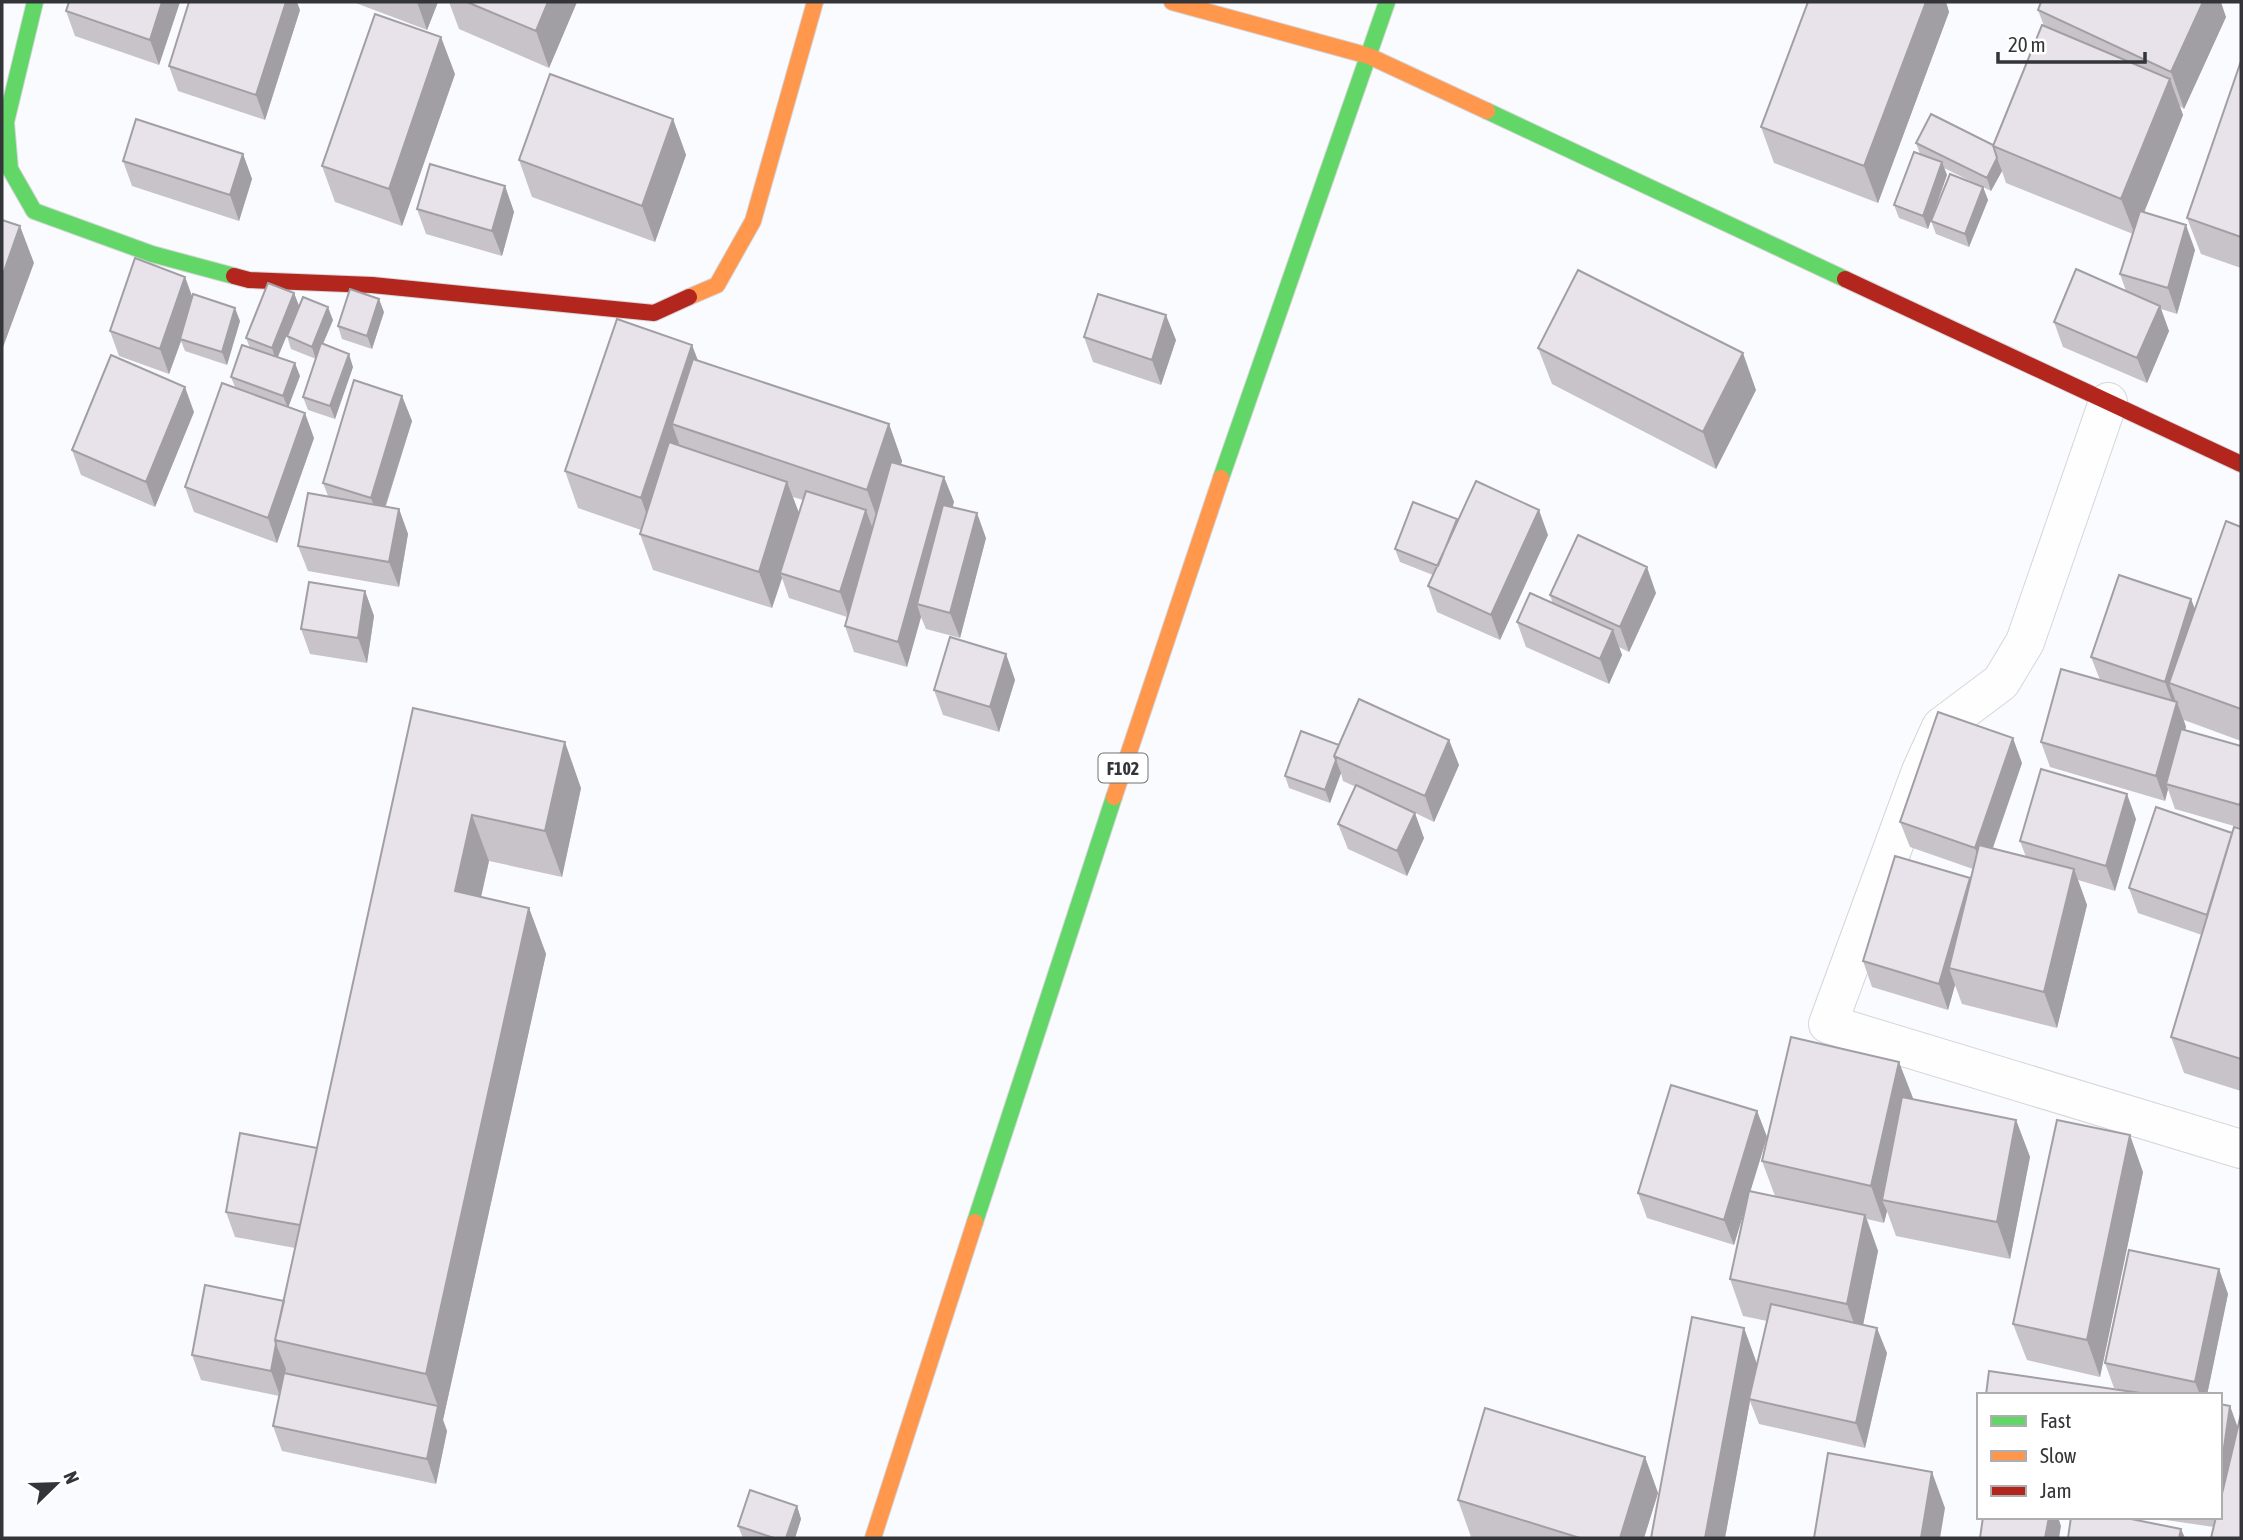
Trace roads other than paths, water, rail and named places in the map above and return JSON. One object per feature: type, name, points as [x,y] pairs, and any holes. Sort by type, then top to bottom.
[{"type":"street","points":[[35,2],[6,122],[9,169],[34,211],[152,254],[249,280],[372,285],[654,313],[717,285],[752,221],[815,2]]},
{"type":"street","points":[[1172,2],[1369,56],[2241,464]]},
{"type":"street","name":"F102","points":[[873,1538],[1158,660],[1387,2]]},
{"type":"street","points":[[2108,402],[2025,642],[2001,682],[1941,727],[1920,771],[1828,1024],[2241,1149]]}]
